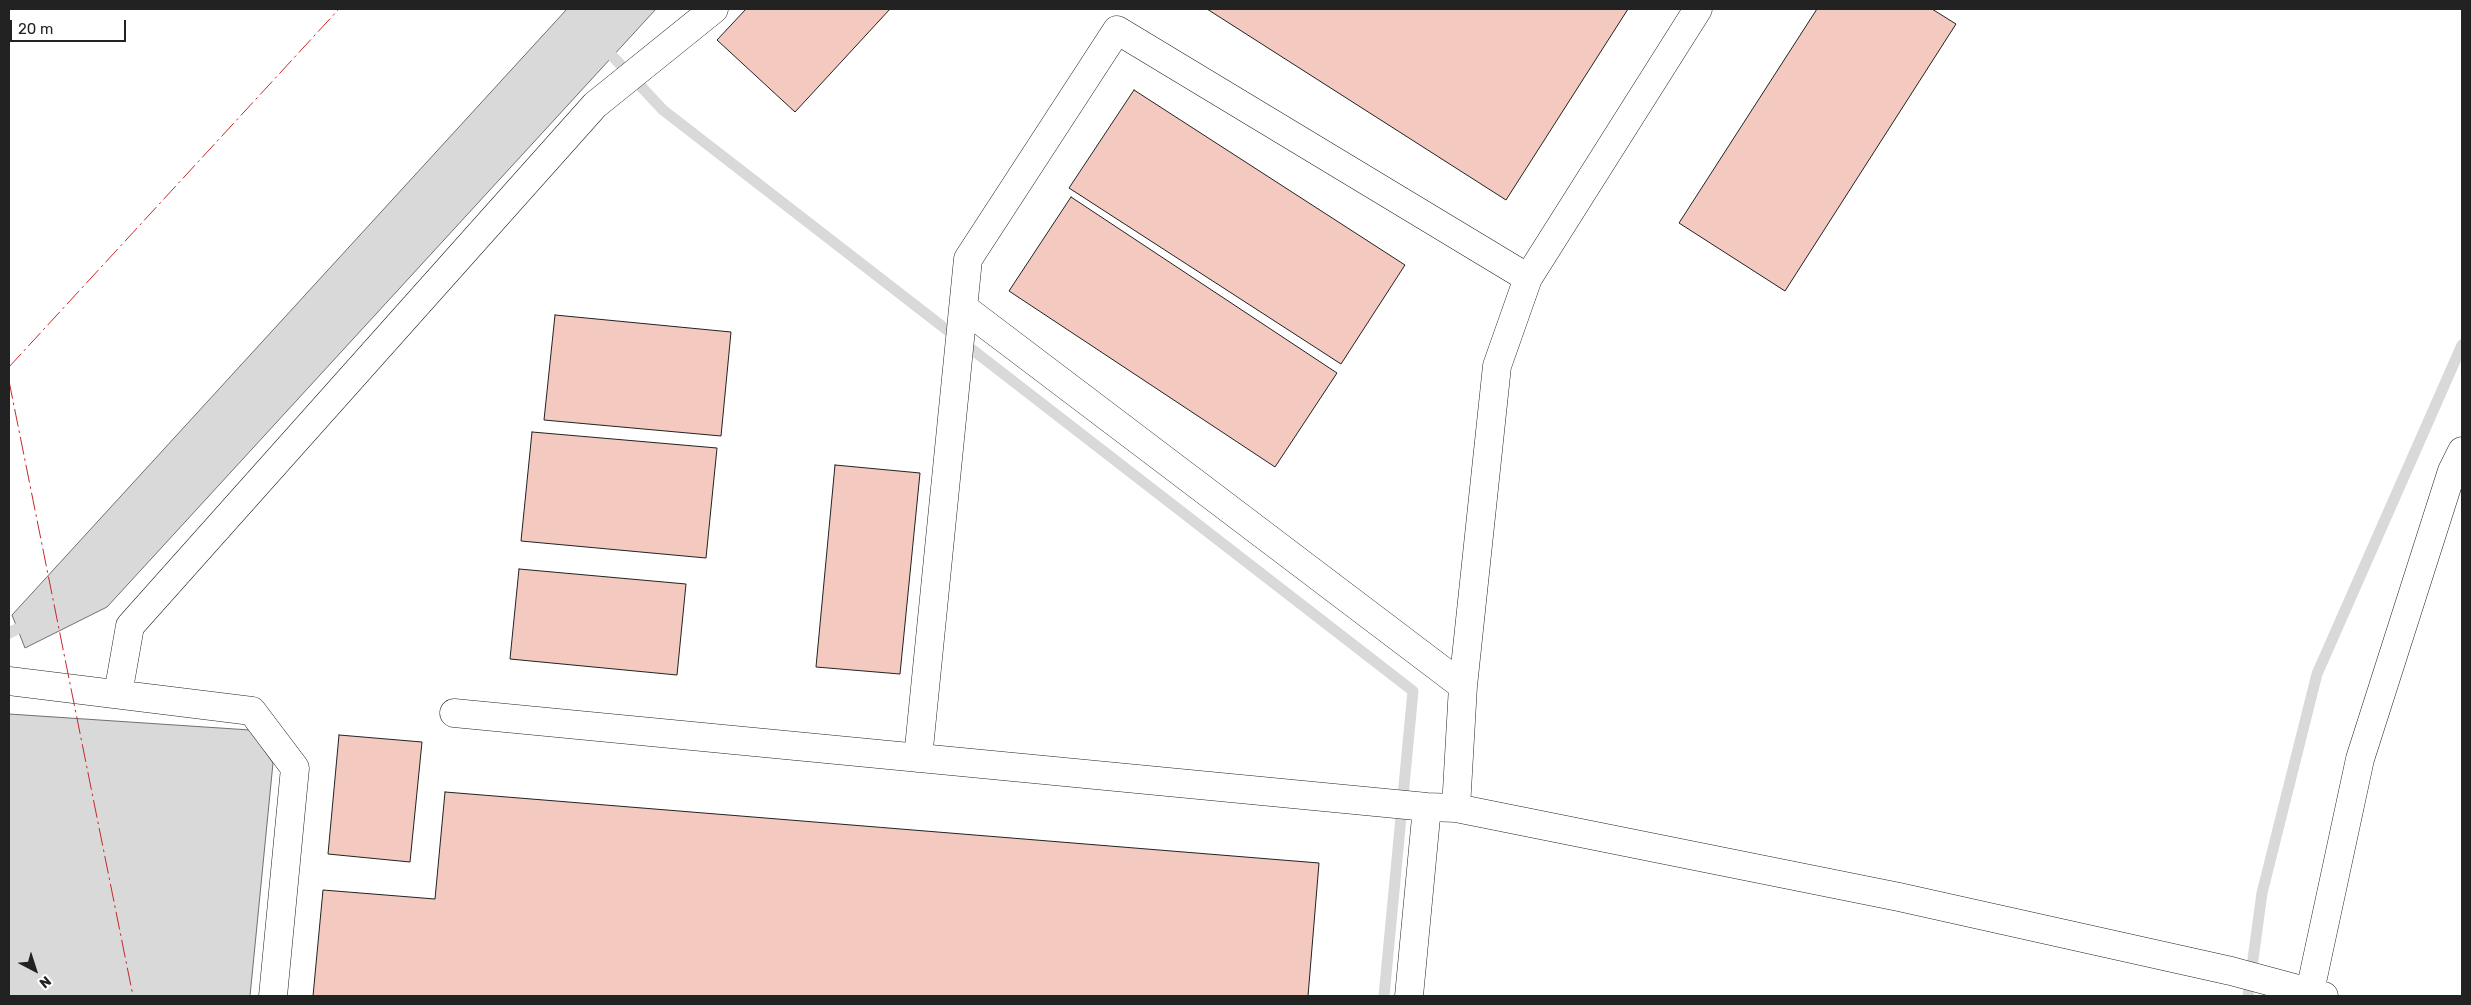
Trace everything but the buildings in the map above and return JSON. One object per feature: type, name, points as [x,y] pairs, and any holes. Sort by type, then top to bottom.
[{"type":"street","points":[[118,694],[130,626],[595,105],[714,9]]},
{"type":"street","points":[[1456,808],[1463,686],[1497,366],[1528,278],[1698,9]]},
{"type":"street","points":[[918,758],[968,259],[1117,30],[1528,278]]},
{"type":"street","points":[[964,308],[1463,686]]},
{"type":"street","points":[[454,713],[1427,807],[1456,808],[1899,897],[2267,979],[2314,994],[2360,759],[2452,471],[2462,451]]},
{"type":"street","points":[[9,680],[252,711],[295,768],[273,996]]},
{"type":"street","points":[[1409,996],[1427,807]]},
{"type":"shaded area","points":[[567,9],[656,9],[107,607],[25,648],[12,615]]},
{"type":"shaded area","points":[[9,714],[250,730],[273,763],[250,996],[9,996]]},
{"type":"waterway","points":[[602,45],[663,110],[1413,691],[1384,996]]},
{"type":"waterway","points":[[2248,996],[2262,893],[2317,674],[2462,345]]},
{"type":"waterway","points":[[9,633],[31,622]]},
{"type":"power","points":[[9,367],[339,9]]},
{"type":"power","points":[[9,381],[133,996]]}]
